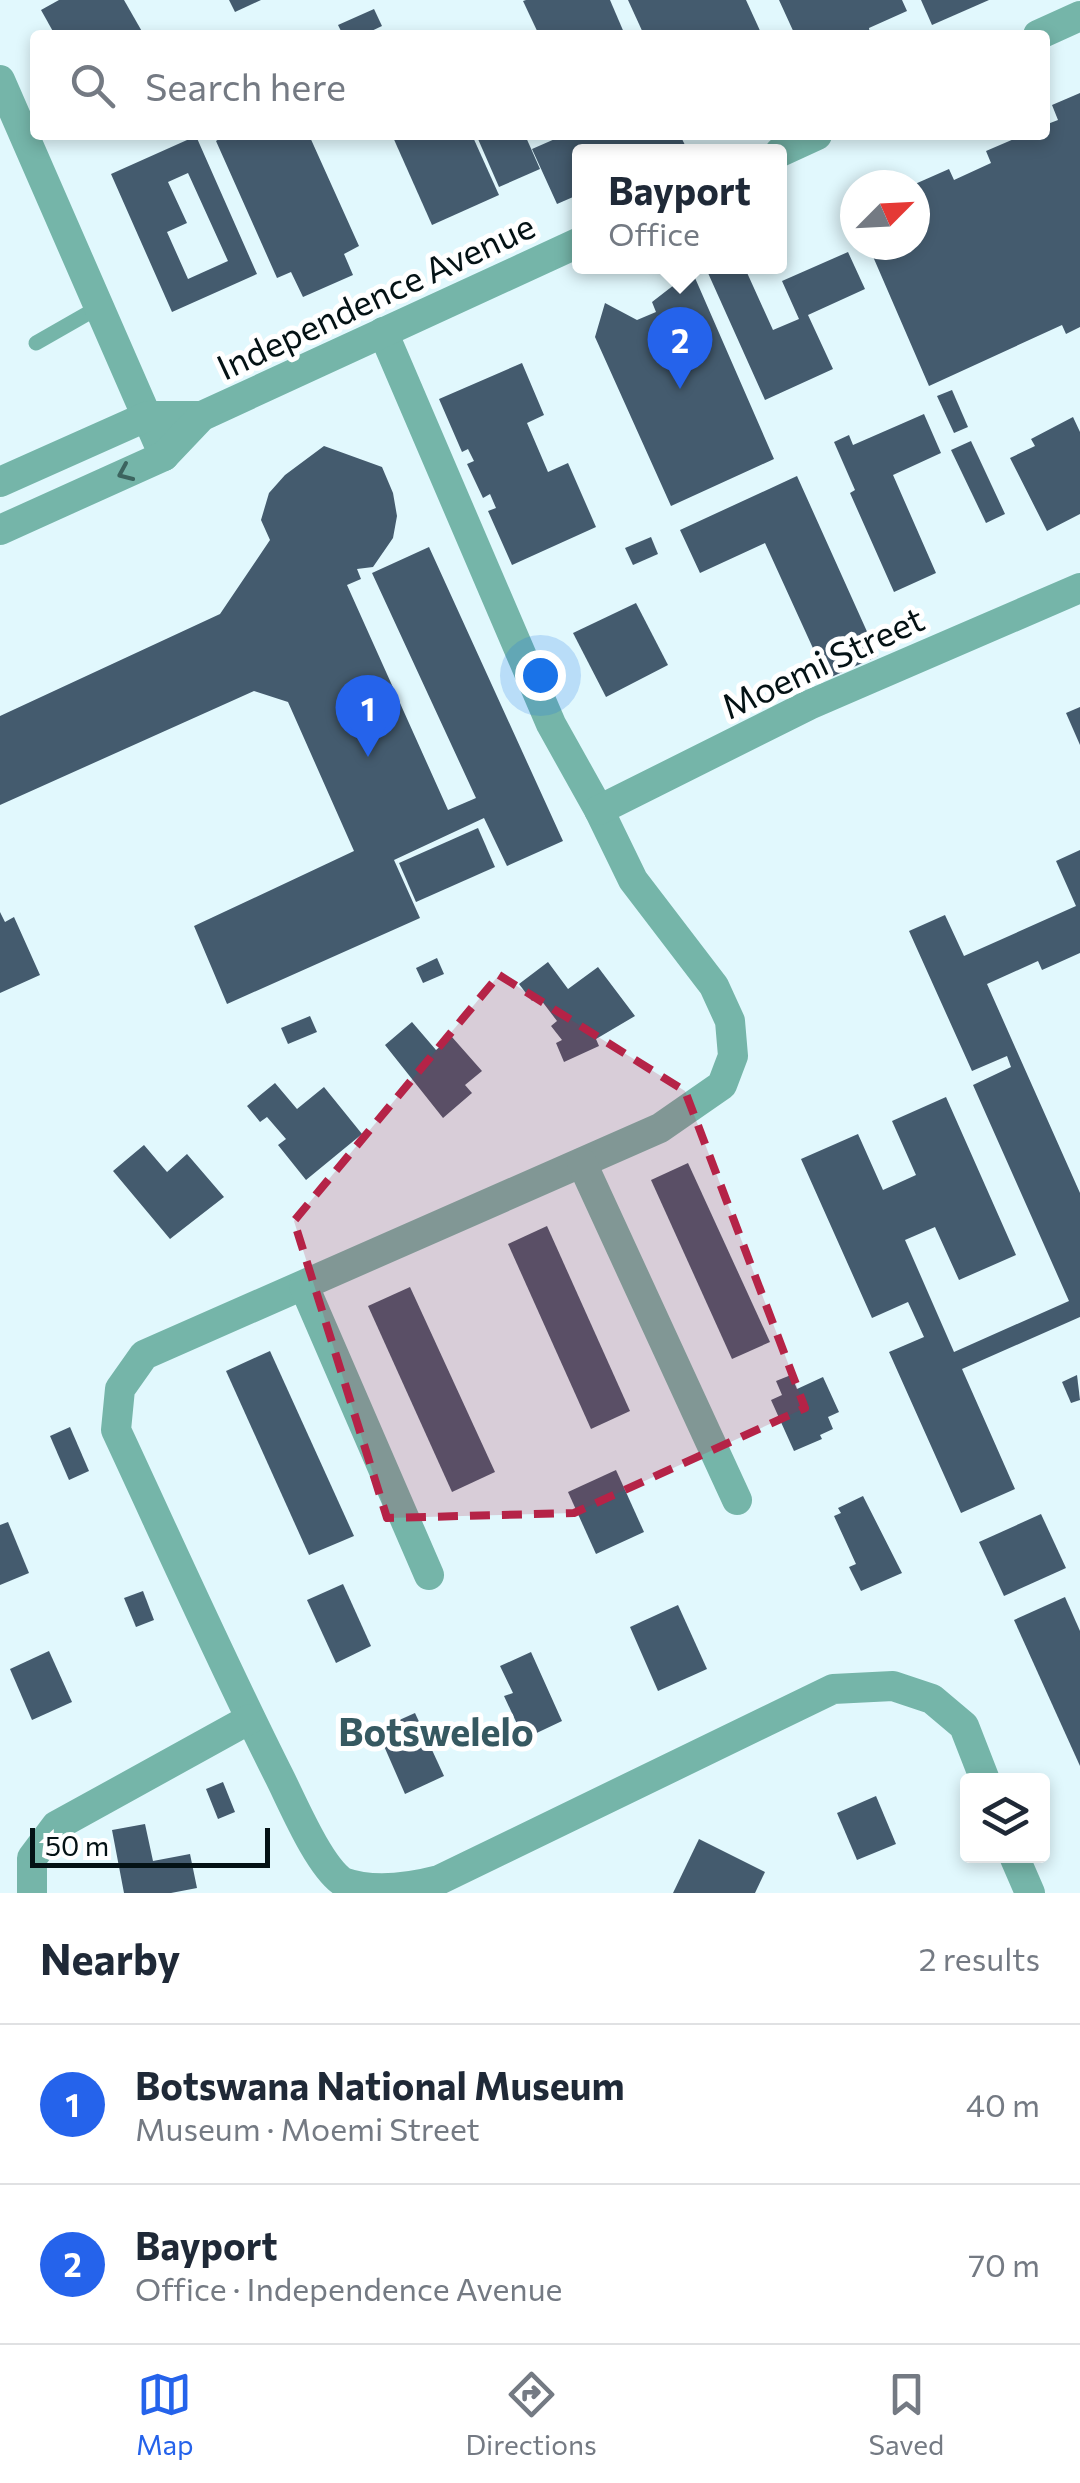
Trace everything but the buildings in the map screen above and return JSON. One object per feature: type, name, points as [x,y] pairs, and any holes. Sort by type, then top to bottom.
[{"type":"street","points":[[1049,30],[1080,16]]},
{"type":"street","points":[[0,80],[164,456]]},
{"type":"street","name":"Independence Avenue","points":[[202,416],[572,246]]},
{"type":"street","points":[[383,332],[551,724],[634,880],[714,986],[730,1021],[733,1056],[722,1085],[660,1128],[144,1355],[120,1389],[116,1430],[310,1839],[340,1881],[364,1891],[391,1892],[440,1880],[833,1688],[893,1686],[932,1699],[964,1726],[982,1773]]},
{"type":"street","points":[[0,482],[148,416],[202,416]]},
{"type":"street","points":[[0,530],[164,456],[202,416]]},
{"type":"street","name":"Moemi Street","points":[[599,810],[809,705],[1080,588]]},
{"type":"street","points":[[582,1164],[737,1500]]},
{"type":"street","points":[[304,1286],[429,1575]]},
{"type":"street","points":[[32,1893],[32,1858],[56,1826],[250,1719]]},
{"type":"street","points":[[1017,1863],[1030,1893]]},
{"type":"lane","points":[[36,343],[99,307]]},
{"type":"highlighted area","points":[[499,975],[685,1091],[805,1408],[574,1513],[387,1518],[294,1221]]},
{"type":"place","name":"Bayport","points":[[680,389]]},
{"type":"place","name":"Botswana National Museum","points":[[368,757]]},
{"type":"district","name":"Botswelelo","points":[[436,1730]]}]
